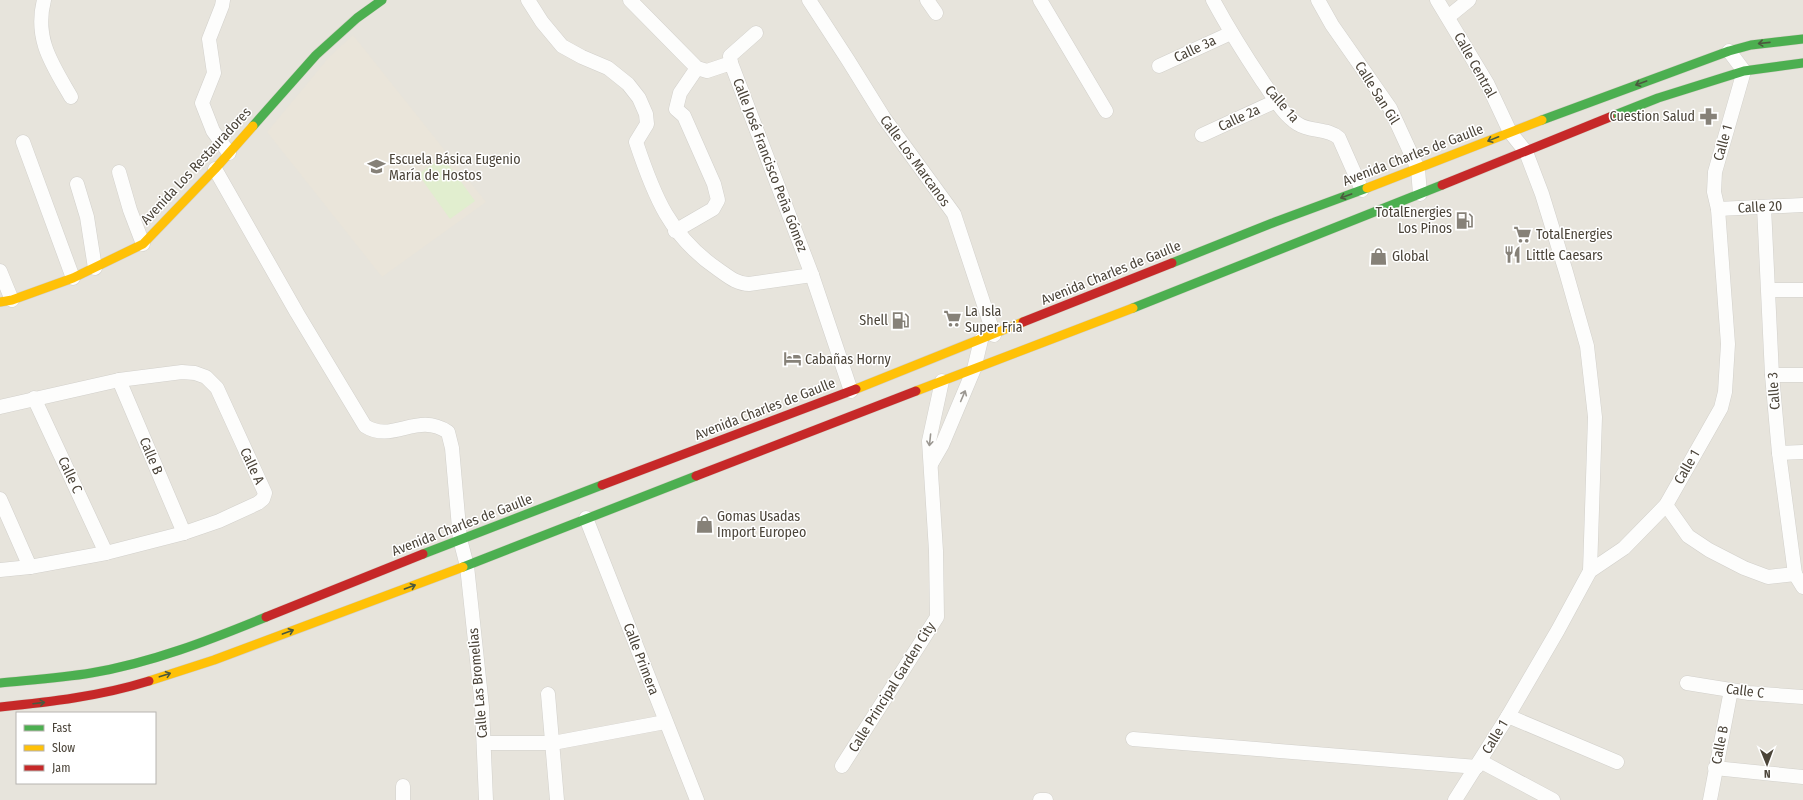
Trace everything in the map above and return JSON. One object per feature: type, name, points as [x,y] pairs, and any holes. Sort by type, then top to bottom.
[{"type":"main road","name":"Avenida Los Restauradores","points":[[6,301],[73,278],[143,244],[215,169],[316,56],[357,18],[382,0]]},
{"type":"main road","name":"Avenida Charles de Gaulle","points":[[0,683],[91,673],[163,655],[230,632],[460,539],[851,391],[1275,222],[1418,169],[1510,132],[1729,50],[1751,45],[1803,39]]},
{"type":"main road","points":[[0,707],[43,703],[120,690],[214,660],[467,566],[586,518],[1164,296],[1658,98],[1744,71],[1803,63]]},
{"type":"street","points":[[44,0],[40,18],[42,36],[49,59],[71,97]]},
{"type":"street","points":[[223,0],[209,39],[214,73],[202,103],[213,130],[228,153]]},
{"type":"street","points":[[528,0],[542,22],[562,46],[582,57],[608,68],[628,84],[639,98],[646,114],[647,124],[640,132],[636,142],[654,192],[675,230],[703,260],[740,284],[812,275]]},
{"type":"street","points":[[630,0],[697,68],[680,93],[676,109],[684,116],[714,184],[718,200],[713,209],[675,230]]},
{"type":"street","name":"Calle Los Marcanos","points":[[809,0],[884,118],[954,214],[987,337]]},
{"type":"street","points":[[927,0],[936,13]]},
{"type":"street","points":[[1040,0],[1106,110]]},
{"type":"street","name":"Calle 1a","points":[[1213,0],[1231,33],[1276,101],[1291,118],[1299,125],[1332,134],[1339,138],[1362,190]]},
{"type":"street","name":"Calle San Gil","points":[[1318,0],[1332,25],[1390,108],[1418,169],[1420,194]]},
{"type":"street","name":"Calle Central","points":[[1437,0],[1487,83],[1510,132],[1526,152],[1548,215],[1587,346],[1595,418],[1590,571]]},
{"type":"street","points":[[1448,17],[1469,0]]},
{"type":"street","points":[[731,63],[730,56],[756,33]]},
{"type":"street","name":"Calle 3a","points":[[1159,66],[1231,33]]},
{"type":"street","points":[[1729,50],[1744,71]]},
{"type":"street","name":"Calle José Francisco Peña Gómez","points":[[697,68],[707,71],[731,63],[812,275],[851,391]]},
{"type":"street","name":"Calle 1","points":[[1459,798],[1558,630],[1590,571],[1624,548],[1666,505],[1721,408],[1725,392],[1728,344],[1718,209],[1714,192],[1715,172],[1744,71]]},
{"type":"street","name":"Calle 2a","points":[[1202,135],[1276,101]]},
{"type":"street","points":[[23,142],[73,278]]},
{"type":"street","name":"Calle Las Bromelias","points":[[215,169],[297,313],[365,426],[373,431],[383,432],[425,424],[438,425],[448,432],[452,448],[460,539],[467,566],[482,707],[486,800]]},
{"type":"street","points":[[119,172],[130,210],[143,244]]},
{"type":"street","points":[[77,184],[87,217],[95,268]]},
{"type":"street","name":"Calle 20","points":[[1718,209],[1803,205]]},
{"type":"street","name":"Calle 3","points":[[1764,208],[1772,375],[1779,453],[1796,534],[1795,574]]},
{"type":"street","points":[[0,270],[6,301]]},
{"type":"street","points":[[1769,290],[1803,290]]},
{"type":"street","points":[[931,464],[942,445],[987,337]]},
{"type":"street","name":"Calle A","points":[[0,407],[118,380],[182,372],[195,373],[206,377],[217,388],[265,493],[263,499],[258,503],[219,521],[184,533],[106,552],[30,567],[0,570]]},
{"type":"street","points":[[1772,375],[1803,375]]},
{"type":"street","name":"Calle B","points":[[118,380],[184,533]]},
{"type":"street","name":"Calle Principal Garden City","points":[[842,766],[937,617],[936,551],[929,441],[942,381]]},
{"type":"street","name":"Calle C","points":[[34,398],[106,552]]},
{"type":"street","points":[[1779,453],[1803,452]]},
{"type":"street","points":[[0,499],[30,567]]},
{"type":"street","points":[[1666,505],[1688,536],[1709,550],[1744,568],[1768,577],[1795,574],[1803,587]]},
{"type":"street","name":"Calle Primera","points":[[586,518],[647,671],[665,722],[697,800]]},
{"type":"street","name":"Calle C","points":[[1688,683],[1731,690],[1803,697]]},
{"type":"street","name":"Calle B","points":[[1710,800],[1731,690]]},
{"type":"street","points":[[548,694],[553,743],[556,800]]},
{"type":"street","points":[[1508,716],[1618,762]]},
{"type":"street","points":[[484,744],[553,743],[665,722]]},
{"type":"street","points":[[1133,739],[1479,764],[1553,800]]},
{"type":"street","points":[[1715,768],[1803,777]]},
{"type":"street","points":[[403,786],[403,800]]},
{"type":"street","points":[[1040,800],[1046,800]]},
{"type":"shaded area","points":[[0,0],[1803,0],[1803,800],[0,800]]},
{"type":"shaded area","name":"Escuela Básica Eugenio María de Hostos","points":[[353,35],[486,202],[382,277],[267,132],[330,56]]},
{"type":"green space","points":[[443,157],[475,201],[450,219],[418,174]]},
{"type":"traffic: fast","points":[[253,126],[316,55],[357,18],[382,0]]},
{"type":"traffic: fast","points":[[1542,120],[1729,51],[1751,45],[1803,39]]},
{"type":"traffic: fast","points":[[1610,117],[1658,98],[1744,71],[1803,63]]},
{"type":"traffic: fast","points":[[1133,308],[1442,185]]},
{"type":"traffic: fast","points":[[1172,263],[1275,222],[1367,188]]},
{"type":"traffic: fast","points":[[463,567],[696,476]]},
{"type":"traffic: fast","points":[[423,554],[602,485]]},
{"type":"traffic: fast","points":[[0,683],[57,678],[113,669],[180,650],[266,617]]},
{"type":"traffic: slow","points":[[1367,188],[1542,120]]},
{"type":"traffic: slow","points":[[0,302],[12,300],[73,278],[143,244],[215,169],[253,126]]},
{"type":"traffic: slow","points":[[916,391],[1133,308]]},
{"type":"traffic: slow","points":[[856,389],[1023,322]]},
{"type":"traffic: slow","points":[[149,681],[214,660],[463,567]]},
{"type":"traffic: jam","points":[[1442,185],[1610,117]]},
{"type":"traffic: jam","points":[[1023,322],[1172,263]]},
{"type":"traffic: jam","points":[[602,485],[856,389]]},
{"type":"traffic: jam","points":[[696,476],[916,391]]},
{"type":"traffic: jam","points":[[266,617],[423,554]]},
{"type":"traffic: jam","points":[[0,707],[56,701],[112,691],[149,681]]},
{"type":"place","name":"Cuestion Salud","points":[[1708,116]]},
{"type":"place","name":"Escuela Básica Eugenio María de Hostos","points":[[376,167]]},
{"type":"place","name":"TotalEnergies Los Pinos","points":[[1465,220]]},
{"type":"place","name":"TotalEnergies","points":[[1523,234]]},
{"type":"place","name":"Little Caesars","points":[[1513,255]]},
{"type":"place","name":"Global","points":[[1379,256]]},
{"type":"place","name":"La Isla Super Fria","points":[[952,319]]},
{"type":"place","name":"Shell","points":[[901,320]]},
{"type":"place","name":"Cabañas Horny","points":[[792,359]]},
{"type":"place","name":"Gomas Usadas Import Europeo","points":[[704,524]]}]
